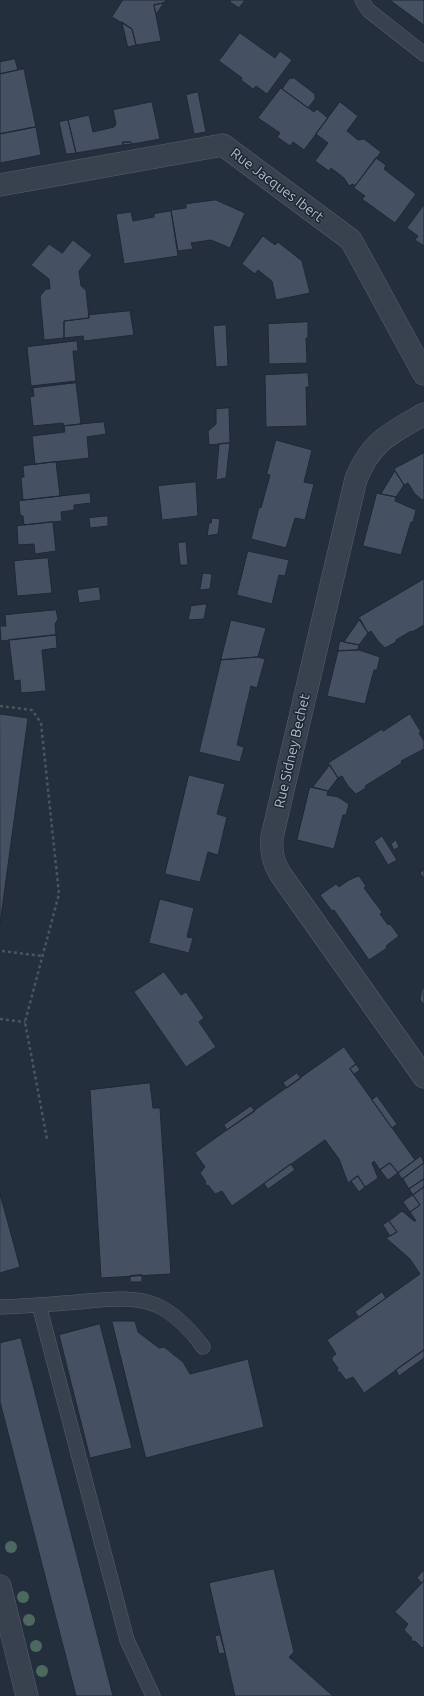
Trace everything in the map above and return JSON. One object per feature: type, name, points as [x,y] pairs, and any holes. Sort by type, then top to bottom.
[{"type":"street","name":"Rue Jacques Ibert","points":[[0,185],[223,145],[351,240],[424,374]]},
{"type":"street","name":"Rue Sidney Bechet","points":[[424,414],[390,433],[379,442],[365,460],[356,479],[271,846],[275,865],[281,875],[424,1077]]},
{"type":"street","points":[[0,1586],[27,1696]]},
{"type":"lane","points":[[362,0],[368,10],[424,54]]},
{"type":"lane","points":[[0,1307],[137,1299],[155,1305],[172,1314],[194,1334],[203,1347]]},
{"type":"lane","points":[[38,1305],[127,1640],[153,1696]]},
{"type":"path","points":[[0,706],[32,710],[41,723],[59,894],[25,1022],[47,1139]]},
{"type":"path","points":[[2,951],[42,956]]},
{"type":"path","points":[[0,1019],[25,1022]]},
{"type":"building","points":[[123,0],[166,0],[164,3],[154,5],[161,41],[136,45],[132,29],[112,17]]},
{"type":"building","points":[[231,0],[245,0],[239,8],[230,2]]},
{"type":"building","points":[[390,0],[424,0],[424,25]]},
{"type":"building","points":[[164,3],[156,14],[154,5]]},
{"type":"building","points":[[122,22],[132,29],[136,45],[128,47]]},
{"type":"building","points":[[240,33],[275,58],[280,51],[292,60],[267,94],[256,86],[253,89],[241,80],[242,78],[219,61]]},
{"type":"building","points":[[15,59],[18,70],[0,74],[0,62]]},
{"type":"building","points":[[24,69],[36,127],[0,134],[0,74]]},
{"type":"building","points":[[294,78],[315,94],[315,99],[308,108],[282,89],[289,79]]},
{"type":"building","points":[[281,88],[314,112],[317,109],[328,118],[304,150],[293,142],[290,146],[277,137],[280,133],[258,118]]},
{"type":"building","points":[[198,92],[206,132],[194,134],[186,95]]},
{"type":"building","points":[[152,102],[160,139],[133,144],[130,142],[123,142],[123,145],[76,153],[68,120],[89,115],[93,132],[114,127],[116,124],[113,110]]},
{"type":"building","points":[[340,102],[358,116],[347,131],[358,140],[364,139],[381,152],[355,186],[353,184],[349,186],[344,178],[331,168],[329,171],[315,161],[328,143],[316,134]]},
{"type":"building","points":[[68,120],[76,153],[66,154],[59,122]]},
{"type":"building","points":[[36,127],[41,155],[0,163],[0,134]]},
{"type":"building","points":[[123,142],[130,142],[133,144],[123,145]]},
{"type":"building","points":[[376,158],[386,165],[384,169],[416,194],[395,223],[362,199],[365,196],[354,188]]},
{"type":"building","points":[[216,200],[245,213],[230,248],[211,240],[191,243],[193,249],[178,251],[171,210],[186,208],[186,204]]},
{"type":"building","points":[[424,205],[424,246],[415,240],[418,236],[407,228]]},
{"type":"building","points":[[171,211],[178,256],[124,264],[116,214],[131,212],[133,221],[154,217],[154,214]]},
{"type":"building","points":[[263,236],[275,245],[278,242],[302,261],[310,293],[276,300],[272,281],[258,270],[255,274],[242,264]]},
{"type":"building","points":[[73,240],[92,255],[79,271],[81,286],[86,290],[89,318],[64,321],[64,338],[44,340],[40,296],[46,289],[50,289],[49,279],[31,265],[49,244],[62,253]]},
{"type":"building","points":[[130,311],[134,335],[84,341],[83,336],[64,338],[64,321],[89,318],[89,315]]},
{"type":"building","points":[[308,322],[308,338],[306,338],[307,363],[269,364],[268,324]]},
{"type":"building","points":[[226,325],[228,366],[216,367],[213,326]]},
{"type":"building","points":[[77,341],[78,351],[73,351],[76,381],[31,386],[27,347]]},
{"type":"building","points":[[308,373],[309,387],[306,387],[307,426],[266,427],[265,375]]},
{"type":"building","points":[[76,383],[81,424],[64,426],[63,423],[33,426],[30,397],[34,396],[33,388]]},
{"type":"building","points":[[229,408],[230,443],[209,445],[208,431],[216,424],[216,409]]},
{"type":"building","points":[[104,422],[106,434],[87,437],[89,458],[35,464],[32,436],[65,432],[64,426]]},
{"type":"building","points":[[276,440],[312,450],[304,482],[314,484],[305,520],[295,518],[286,548],[251,539],[259,507],[261,508],[270,475],[267,474]]},
{"type":"building","points":[[230,443],[226,478],[216,480],[219,444]]},
{"type":"building","points":[[424,453],[424,499],[422,500],[415,494],[408,483],[404,485],[394,469]]},
{"type":"building","points":[[56,462],[60,496],[23,500],[21,477],[24,477],[23,466]]},
{"type":"building","points":[[395,471],[404,485],[396,497],[381,494]]},
{"type":"building","points":[[196,482],[198,516],[162,520],[158,486]]},
{"type":"building","points":[[90,493],[91,503],[74,505],[74,510],[61,512],[62,521],[24,525],[23,516],[20,515],[19,501]]},
{"type":"building","points":[[377,493],[396,497],[395,501],[416,510],[401,555],[363,546]]},
{"type":"building","points":[[108,516],[108,526],[90,528],[89,518]]},
{"type":"building","points":[[212,518],[220,519],[218,534],[207,536],[209,523],[211,523]]},
{"type":"building","points":[[53,522],[56,551],[35,554],[34,544],[18,545],[17,526]]},
{"type":"building","points":[[186,542],[188,565],[180,565],[178,543]]},
{"type":"building","points":[[248,551],[289,560],[285,576],[279,575],[272,604],[237,595]]},
{"type":"building","points":[[48,558],[52,593],[17,596],[14,561]]},
{"type":"building","points":[[203,573],[212,574],[210,589],[200,590]]},
{"type":"building","points":[[424,579],[424,625],[412,632],[411,631],[385,648],[371,631],[368,633],[358,618]]},
{"type":"building","points":[[99,587],[101,600],[79,603],[77,590]]},
{"type":"building","points":[[207,604],[204,619],[188,620],[191,606]]},
{"type":"building","points":[[56,610],[58,619],[55,624],[56,635],[1,641],[0,626],[6,626],[5,615]]},
{"type":"building","points":[[360,619],[368,633],[359,645],[344,642]]},
{"type":"building","points":[[231,620],[266,628],[258,657],[221,660]]},
{"type":"building","points":[[56,635],[57,648],[42,650],[46,691],[21,693],[20,680],[14,681],[9,640]]},
{"type":"building","points":[[340,641],[359,645],[359,650],[338,651]]},
{"type":"building","points":[[359,650],[380,657],[377,670],[374,670],[365,704],[327,696],[338,651]]},
{"type":"building","points":[[258,657],[265,659],[257,688],[251,686],[237,745],[244,747],[240,762],[199,752],[221,660]]},
{"type":"building","points":[[0,714],[28,718],[0,924]]},
{"type":"building","points":[[410,714],[421,732],[419,733],[424,741],[424,749],[401,761],[402,763],[365,786],[366,788],[356,794],[348,786],[342,776],[338,778],[328,763],[382,729],[383,731]]},
{"type":"building","points":[[330,765],[338,778],[328,791],[313,787]]},
{"type":"building","points":[[189,775],[225,784],[217,814],[227,817],[218,855],[208,852],[200,882],[165,874]]},
{"type":"building","points":[[310,787],[328,791],[327,795],[338,797],[349,804],[346,815],[343,815],[334,849],[297,840]]},
{"type":"building","points":[[382,836],[397,860],[388,865],[374,842]]},
{"type":"building","points":[[396,840],[399,847],[394,850],[391,844]]},
{"type":"building","points":[[424,870],[424,879],[420,873]]},
{"type":"building","points":[[359,876],[366,886],[364,888],[382,912],[380,914],[399,936],[386,946],[387,948],[369,960],[334,910],[332,911],[320,895],[336,884],[339,887],[349,880]]},
{"type":"building","points":[[160,899],[194,908],[187,937],[193,938],[189,953],[149,943]]},
{"type":"building","points":[[164,972],[181,995],[186,992],[204,1018],[199,1022],[216,1047],[186,1067],[134,992]]},
{"type":"building","points":[[424,988],[424,1005],[420,1000],[422,989]]},
{"type":"building","points":[[344,1047],[356,1064],[350,1069],[415,1160],[398,1173],[390,1163],[380,1170],[374,1161],[372,1163],[378,1178],[365,1187],[358,1176],[348,1183],[339,1159],[325,1140],[232,1206],[222,1191],[215,1194],[208,1185],[207,1186],[200,1173],[205,1167],[195,1153]]},
{"type":"building","points":[[356,1064],[360,1070],[354,1074],[350,1069]]},
{"type":"building","points":[[297,1073],[301,1078],[287,1088],[283,1083]]},
{"type":"building","points":[[150,1083],[153,1108],[160,1108],[171,1274],[101,1278],[90,1090]]},
{"type":"building","points":[[377,1096],[397,1124],[392,1128],[372,1100]]},
{"type":"building","points":[[251,1106],[255,1111],[227,1130],[224,1125]]},
{"type":"building","points":[[421,1156],[424,1163],[402,1179],[398,1173]]},
{"type":"building","points":[[390,1163],[398,1173],[388,1180],[380,1170]]},
{"type":"building","points":[[424,1163],[424,1179],[409,1189],[403,1179]]},
{"type":"building","points":[[291,1164],[295,1170],[268,1189],[264,1184]]},
{"type":"building","points":[[358,1176],[365,1187],[359,1192],[351,1181]]},
{"type":"building","points":[[424,1179],[424,1187],[413,1195],[409,1189]]},
{"type":"building","points":[[424,1187],[424,1350],[364,1393],[353,1377],[346,1380],[340,1372],[338,1372],[338,1368],[332,1360],[332,1357],[336,1354],[327,1340],[420,1274],[410,1259],[386,1238],[397,1232],[389,1221],[402,1211],[416,1221],[410,1212],[420,1205],[413,1195]]},
{"type":"building","points":[[0,1194],[20,1267],[0,1273]]},
{"type":"building","points":[[413,1195],[420,1205],[410,1212],[403,1202]]},
{"type":"building","points":[[389,1221],[397,1232],[390,1236],[383,1225]]},
{"type":"building","points":[[142,1275],[142,1282],[130,1282],[130,1276]]},
{"type":"building","points":[[382,1292],[386,1298],[359,1317],[355,1312]]},
{"type":"building","points":[[112,1321],[135,1321],[138,1332],[159,1348],[164,1347],[183,1362],[190,1374],[248,1359],[264,1427],[146,1458]]},
{"type":"building","points":[[100,1324],[132,1448],[90,1458],[59,1335]]},
{"type":"building","points":[[21,1338],[113,1696],[76,1696],[0,1402],[0,1343]]},
{"type":"building","points":[[424,1350],[424,1358],[399,1376],[396,1370]]},
{"type":"building","points":[[274,1569],[294,1652],[289,1657],[333,1696],[235,1696],[209,1583]]},
{"type":"building","points":[[424,1570],[424,1581],[422,1583],[417,1578]]},
{"type":"building","points":[[424,1581],[424,1647],[422,1648],[415,1641],[413,1642],[411,1639],[412,1638],[404,1630],[408,1624],[395,1612]]},
{"type":"building","points":[[220,1635],[225,1653],[219,1654],[215,1636]]}]
